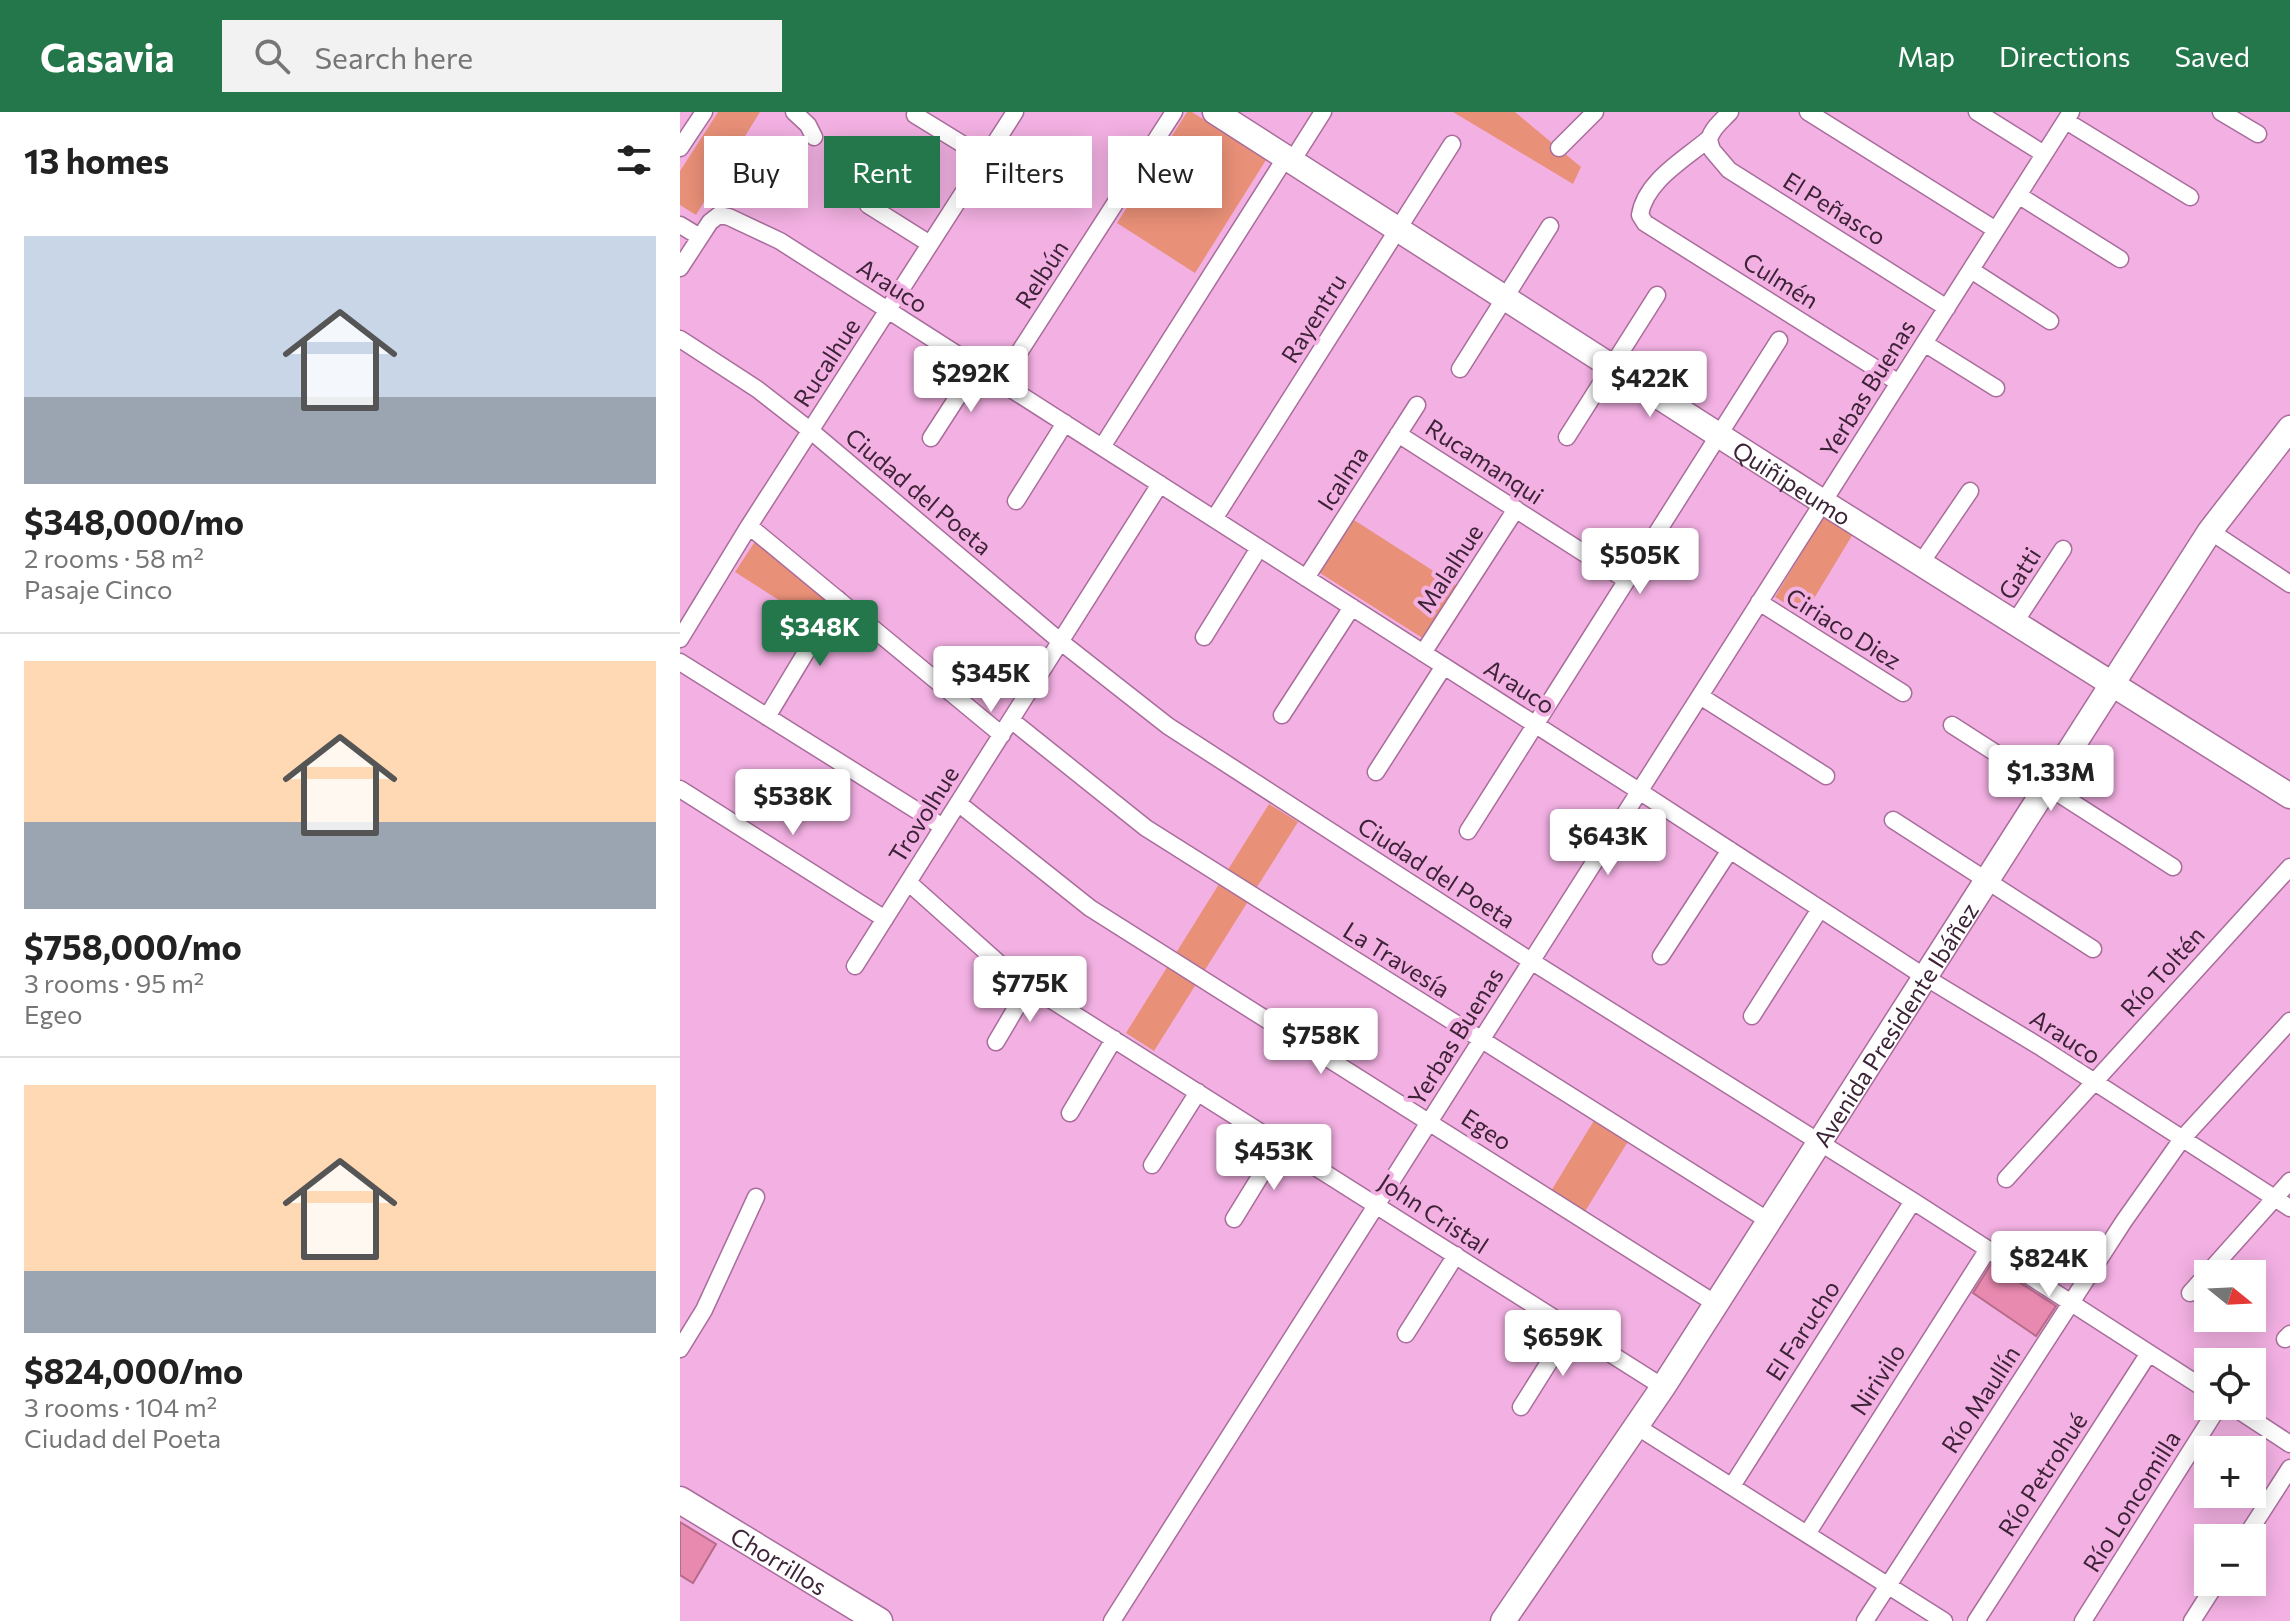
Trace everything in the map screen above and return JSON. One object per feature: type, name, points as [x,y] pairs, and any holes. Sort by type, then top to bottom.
[{"type":"main road","name":"Chorrillos","points":[[680,1500],[872,1619]]},
{"type":"street","points":[[680,148],[704,112]]},
{"type":"street","points":[[794,112],[808,125],[814,137]]},
{"type":"street","name":"Rucalhue","points":[[999,136],[1015,112]]},
{"type":"street","name":"Relbún","points":[[1000,382],[1174,112]]},
{"type":"street","name":"Quiñipeumo","points":[[1215,112],[1823,502],[2290,796]]},
{"type":"street","points":[[1102,447],[1289,159],[1323,112]]},
{"type":"street","points":[[1559,148],[1595,112]]},
{"type":"street","points":[[1709,140],[1713,130],[1730,112]]},
{"type":"street","points":[[1808,112],[1996,230]]},
{"type":"street","points":[[1977,112],[2044,154]]},
{"type":"street","points":[[2221,112],[2258,134]]},
{"type":"street","points":[[915,115],[956,140]]},
{"type":"street","points":[[2068,116],[2190,197]]},
{"type":"street","name":"Yerbas Buenas","points":[[1112,1621],[2068,116]]},
{"type":"street","name":"Culmén","points":[[1709,140],[1693,149],[1658,181],[1641,208],[1640,215],[1645,223],[1899,383]]},
{"type":"street","name":"El Peñasco","points":[[1709,140],[1712,150],[1729,170],[1947,308]]},
{"type":"street","name":"Rayentru","points":[[1214,519],[1452,144]]},
{"type":"street","points":[[2018,195],[2120,259]]},
{"type":"street","name":"Rucalhue","points":[[680,639],[956,203]]},
{"type":"street","points":[[873,208],[930,244]]},
{"type":"street","name":"Arauco","points":[[700,237],[719,215],[780,241],[2290,1208]]},
{"type":"street","points":[[680,225],[700,237],[680,268]]},
{"type":"street","points":[[1460,369],[1550,226]]},
{"type":"street","points":[[1971,270],[2050,321]]},
{"type":"street","points":[[1567,437],[1657,295]]},
{"type":"street","name":"Ciudad del Poeta","points":[[680,339],[757,389],[811,431],[1061,642],[1168,726],[1531,961],[2194,1382]]},
{"type":"street","points":[[1468,831],[1779,340]]},
{"type":"street","points":[[1924,343],[1996,388]]},
{"type":"street","points":[[931,438],[977,367]]},
{"type":"street","name":"Icalma","points":[[1306,578],[1417,405]]},
{"type":"street","points":[[1016,501],[1065,423]]},
{"type":"street","name":"Avenida Presidente Ibáñez","points":[[1503,1621],[1663,1387],[2210,531],[2290,428]]},
{"type":"street","name":"Rucamanqui","points":[[1398,434],[1626,580]]},
{"type":"street","name":"Trovolhue","points":[[855,966],[1160,484]]},
{"type":"street","points":[[1921,563],[1970,491]]},
{"type":"street","name":"Malalhue","points":[[1423,653],[1516,509]]},
{"type":"street","points":[[749,526],[1002,735]]},
{"type":"street","points":[[2210,531],[2290,584]]},
{"type":"street","points":[[1204,637],[1259,548]]},
{"type":"street","name":"Gatti","points":[[2015,622],[2063,549]]},
{"type":"street","points":[[767,717],[838,599]]},
{"type":"street","name":"Ciriaco Diez","points":[[1759,602],[1903,693]]},
{"type":"street","points":[[1282,715],[1352,607]]},
{"type":"street","points":[[680,662],[943,827]]},
{"type":"street","points":[[1376,772],[1444,666]]},
{"type":"street","points":[[1700,696],[1826,776]]},
{"type":"street","name":"La Travesía","points":[[1011,720],[1146,828],[1769,1221]]},
{"type":"street","points":[[1952,725],[2173,867]]},
{"type":"street","points":[[680,789],[885,919]]},
{"type":"street","name":"Egeo","points":[[958,803],[1090,908],[1716,1304]]},
{"type":"street","points":[[1893,820],[2093,949]]},
{"type":"street","points":[[1661,956],[1730,850]]},
{"type":"street","name":"Río Toltén","points":[[2006,1179],[2290,867]]},
{"type":"street","name":"John Cristal","points":[[908,882],[1012,975],[1663,1387]]},
{"type":"street","points":[[1752,1016],[1820,909]]},
{"type":"street","points":[[996,1042],[1029,986]]},
{"type":"street","name":"Río Maullín","points":[[1865,1621],[2124,1221],[2182,1139],[2290,1021]]},
{"type":"street","points":[[1070,1113],[1114,1039]]},
{"type":"street","points":[[1152,1165],[1198,1092]]},
{"type":"street","points":[[1234,1219],[1280,1144]]},
{"type":"street","points":[[2190,1293],[2290,1181]]},
{"type":"street","points":[[680,1349],[710,1299],[756,1197]]},
{"type":"street","name":"El Farucho","points":[[1732,1486],[1913,1201]]},
{"type":"street","name":"Nirivilo","points":[[1807,1534],[1988,1249]]},
{"type":"street","points":[[1406,1334],[1456,1255]]},
{"type":"street","points":[[1521,1407],[1570,1329]]},
{"type":"street","name":"Río Petrohué","points":[[1976,1621],[2149,1353]]},
{"type":"street","name":"Río Loncomilla","points":[[2083,1621],[2210,1420]]},
{"type":"street","points":[[2253,1420],[2290,1444]]},
{"type":"street","points":[[1636,1426],[1944,1621]]},
{"type":"street","points":[[2254,1524],[2290,1468]]},
{"type":"street","points":[[2192,1621],[2208,1596]]},
{"type":"shaded area","points":[[718,112],[760,112],[745,136],[704,136],[704,202],[696,215],[680,205],[680,171]]},
{"type":"shaded area","points":[[1187,112],[1192,112],[1266,160],[1195,273],[1117,223],[1126,208],[1222,208],[1222,136],[1172,136]]},
{"type":"shaded area","points":[[1453,112],[1515,112],[1581,167],[1573,184]]},
{"type":"shaded area","points":[[1824,516],[1853,534],[1804,615],[1775,597]]},
{"type":"shaded area","points":[[1354,520],[1457,586],[1424,639],[1320,573]]},
{"type":"shaded area","points":[[756,540],[828,601],[813,622],[735,572]]},
{"type":"shaded area","points":[[1269,804],[1298,822],[1154,1051],[1126,1033]]},
{"type":"shaded area","points":[[1598,1114],[1632,1135],[1581,1218],[1548,1196]]},
{"type":"building","points":[[1991,1264],[2056,1306],[2036,1336],[1973,1293]]},
{"type":"building","points":[[680,1522],[716,1544],[693,1583],[680,1575]]}]
